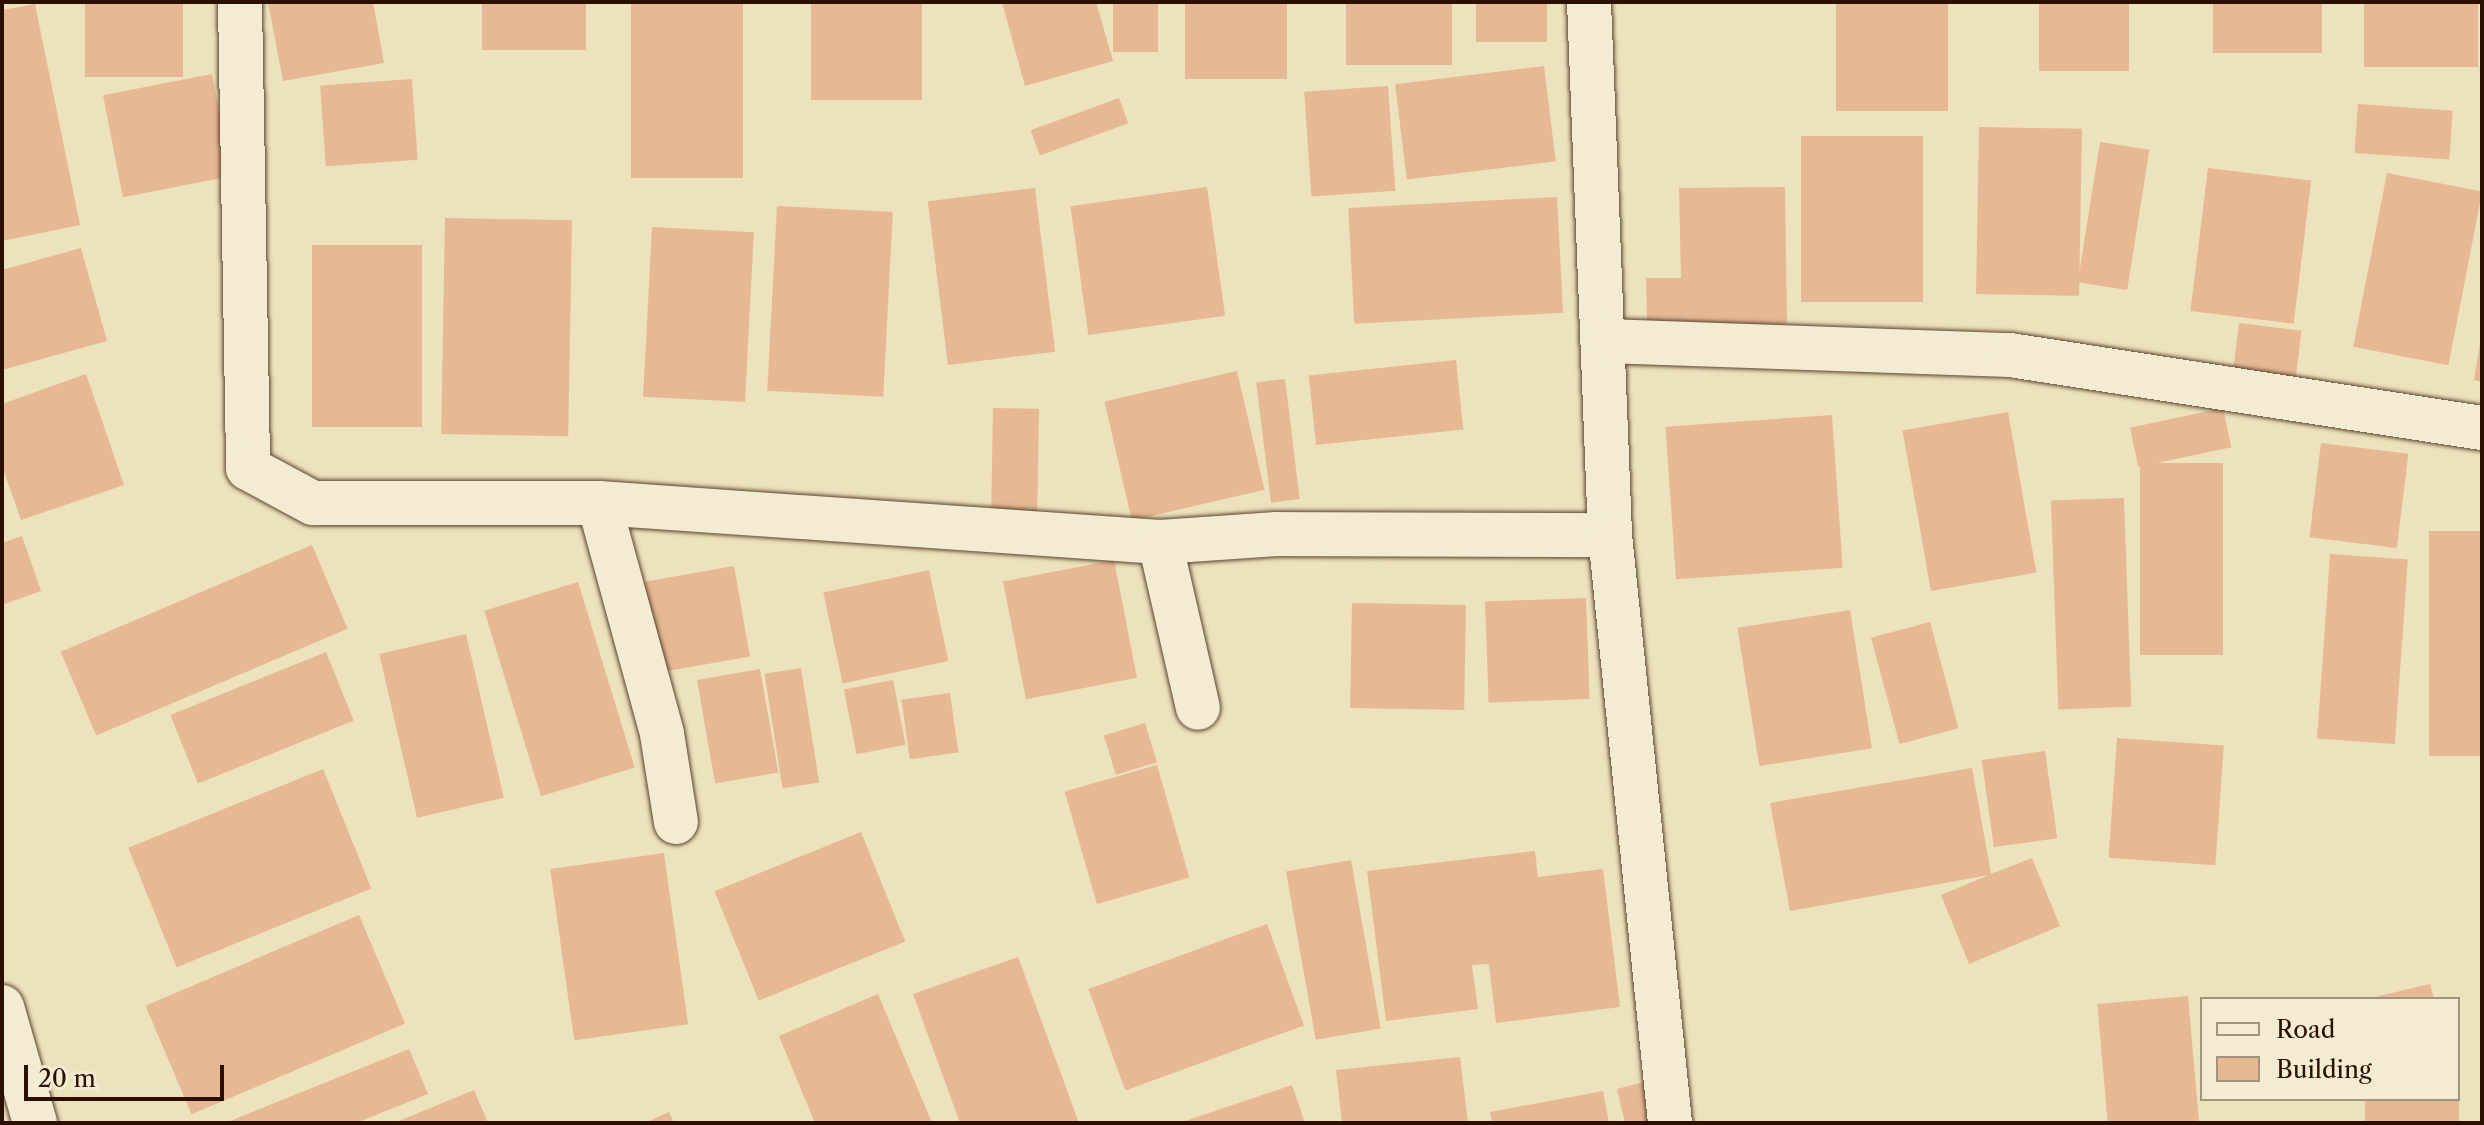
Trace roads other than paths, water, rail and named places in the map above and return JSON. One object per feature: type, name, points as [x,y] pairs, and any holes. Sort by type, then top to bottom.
[{"type":"street","points":[[240,2],[248,468],[313,503],[599,503],[1160,542],[1277,534],[1610,535]]},
{"type":"street","points":[[1589,2],[1586,66],[1606,341],[1610,535],[1670,1123]]},
{"type":"street","points":[[1606,341],[2010,355],[2482,428]]},
{"type":"street","points":[[599,503],[662,734],[676,822]]},
{"type":"street","points":[[1160,542],[1198,708]]},
{"type":"street","points":[[2,1007],[35,1123]]}]
